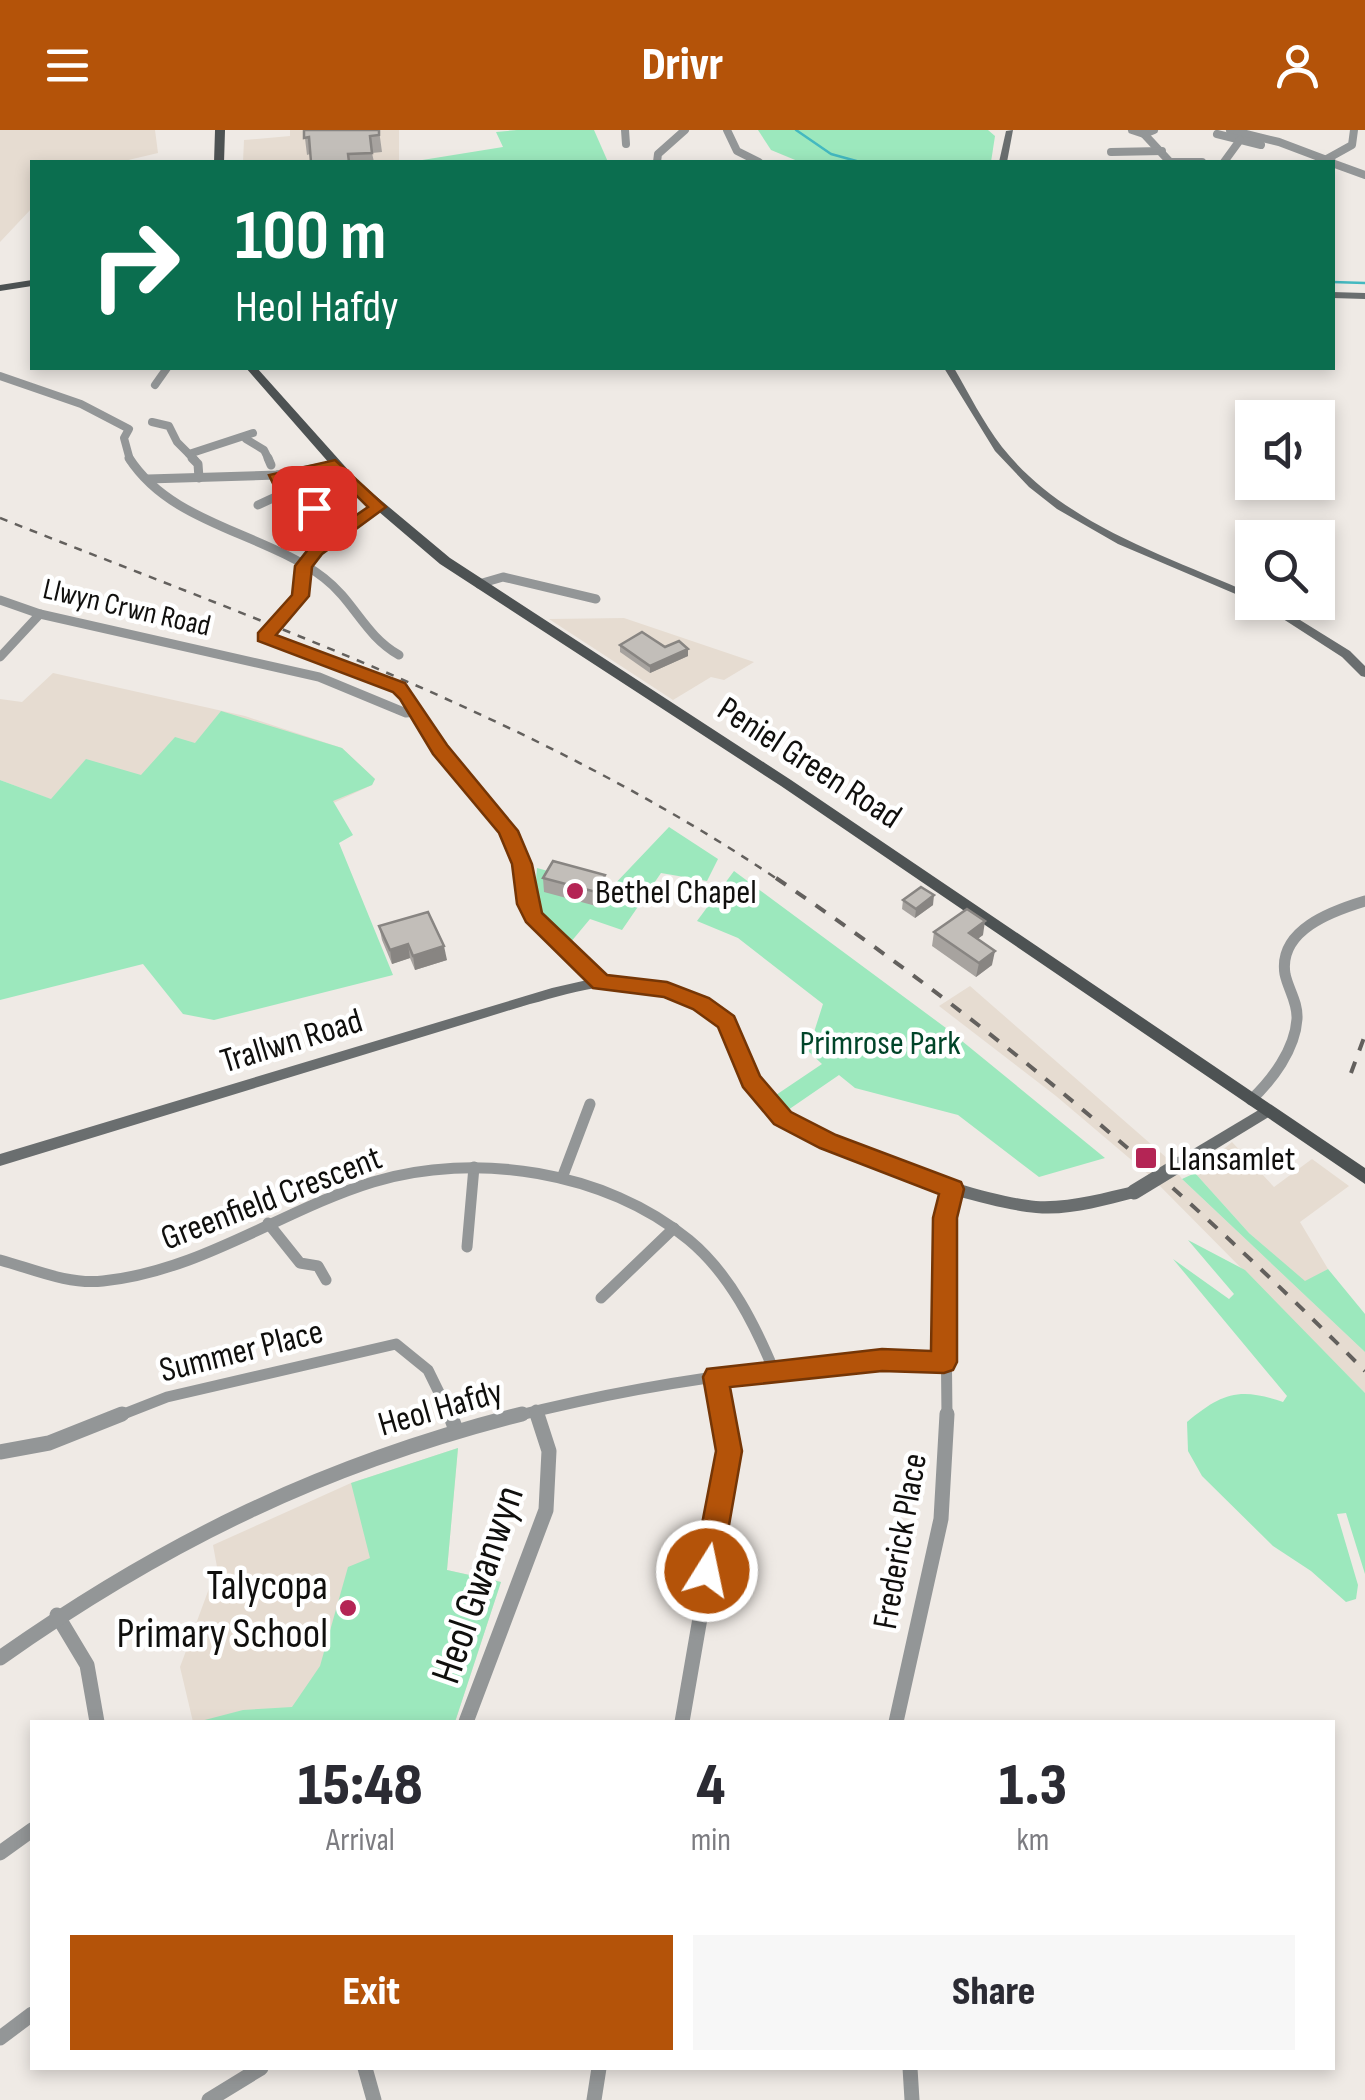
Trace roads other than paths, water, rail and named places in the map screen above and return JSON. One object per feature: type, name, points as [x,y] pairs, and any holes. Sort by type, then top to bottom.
[{"type":"main road","points":[[219,160],[220,130]]},
{"type":"main road","points":[[0,288],[30,283]]},
{"type":"main road","name":"Peniel Green Road","points":[[252,370],[335,465],[378,507],[479,584],[802,794],[1365,1176]]},
{"type":"street","points":[[625,130],[626,142],[636,140]]},
{"type":"street","points":[[658,160],[658,154],[685,130]]},
{"type":"street","points":[[727,130],[736,151],[754,160]]},
{"type":"street","points":[[1003,160],[1007,131],[1020,130]]},
{"type":"street","points":[[1132,130],[1144,134],[1169,160]]},
{"type":"street","points":[[1144,134],[1154,130]]},
{"type":"street","points":[[1230,130],[1279,142],[1325,160]]},
{"type":"street","points":[[1217,134],[1261,145]]},
{"type":"street","points":[[1333,160],[1352,145],[1355,134],[1365,140]]},
{"type":"street","points":[[1225,160],[1240,140]]},
{"type":"street","points":[[1111,152],[1162,151]]},
{"type":"street","points":[[1335,164],[1365,176]]},
{"type":"street","points":[[1335,295],[1365,296]]},
{"type":"street","points":[[155,385],[166,370]]},
{"type":"street","points":[[951,370],[986,431],[1034,487],[1089,525],[1235,590]]},
{"type":"street","points":[[0,376],[81,404],[130,429],[124,438],[127,456],[177,506],[322,576],[352,605],[370,638],[399,655]]},
{"type":"street","points":[[152,422],[170,428],[186,424]]},
{"type":"street","points":[[170,428],[200,470],[198,478]]},
{"type":"street","points":[[190,454],[250,436],[270,460],[284,451]]},
{"type":"street","points":[[148,479],[277,475],[335,465]]},
{"type":"street","points":[[277,475],[284,492],[323,516]]},
{"type":"street","points":[[258,506],[284,492]]},
{"type":"street","points":[[314,508],[333,500]]},
{"type":"street","points":[[378,507],[316,551],[304,566],[300,596],[265,637],[399,688],[440,749],[508,831],[522,864],[527,904],[533,917],[601,982],[667,990],[701,1004],[726,1022],[751,1081],[782,1118],[828,1142],[952,1189],[1036,1207],[1083,1204],[1134,1192],[1180,1164],[1259,1105],[1297,1020],[1283,968],[1289,946],[1316,922],[1365,901]]},
{"type":"street","points":[[479,584],[503,577],[596,599]]},
{"type":"street","name":"Llwyn Crwn Road","points":[[0,600],[40,614],[319,677],[406,713],[414,712]]},
{"type":"street","points":[[0,657],[40,614]]},
{"type":"street","points":[[1291,620],[1346,654],[1365,673]]},
{"type":"street","points":[[319,677],[330,663]]},
{"type":"street","name":"Trallwn Road","points":[[0,1160],[350,1053],[601,982]]},
{"type":"street","points":[[562,1178],[590,1104]]},
{"type":"street","points":[[466,1247],[474,1167]]},
{"type":"street","name":"Greenfield Crescent","points":[[0,1260],[97,1282],[144,1276],[202,1256],[268,1223],[377,1181],[422,1170],[520,1170],[562,1178],[615,1198],[674,1228],[693,1243],[758,1332],[775,1373]]},
{"type":"street","name":"Frederick Place","points":[[896,1720],[940,1519],[947,1440],[945,1218],[952,1189]]},
{"type":"street","points":[[268,1223],[300,1263],[318,1266],[326,1280]]},
{"type":"street","points":[[602,1298],[674,1228]]},
{"type":"street","name":"Summer Place","points":[[0,1452],[49,1442],[167,1397],[396,1344],[417,1355],[434,1375],[456,1430]]},
{"type":"street","name":"Heol Hafdy","points":[[0,1658],[57,1615],[188,1537],[329,1473],[456,1430],[605,1394],[716,1377],[882,1360],[944,1362]]},
{"type":"street","points":[[682,1720],[729,1451],[716,1377]]},
{"type":"street","name":"Heol Gwanwyn","points":[[467,1720],[546,1510],[549,1451],[536,1410]]},
{"type":"street","points":[[57,1615],[86,1656],[94,1684],[97,1720]]},
{"type":"street","points":[[0,1853],[30,1831]]},
{"type":"street","points":[[0,2038],[30,2016]]},
{"type":"street","points":[[209,2100],[258,2070]]},
{"type":"street","points":[[366,2070],[374,2100]]},
{"type":"street","points":[[594,2100],[598,2070]]},
{"type":"street","points":[[910,2070],[912,2100]]},
{"type":"waterway","points":[[796,130],[831,154],[853,160]]},
{"type":"waterway","points":[[1335,282],[1365,283]]},
{"type":"railway","points":[[0,518],[301,637],[498,723],[689,823],[780,881]]},
{"type":"railway","points":[[776,878],[935,991],[1083,1110],[1225,1236],[1365,1371]]},
{"type":"railway","points":[[1351,1073],[1365,1035]]},
{"type":"place","name":"Bethel Chapel","points":[[575,891]]},
{"type":"place","name":"Llansamlet","points":[[1146,1158]]},
{"type":"place","name":"Talycopa Primary School","points":[[348,1608]]},
{"type":"park label","name":"Primrose Park","points":[[880,1042]]}]
